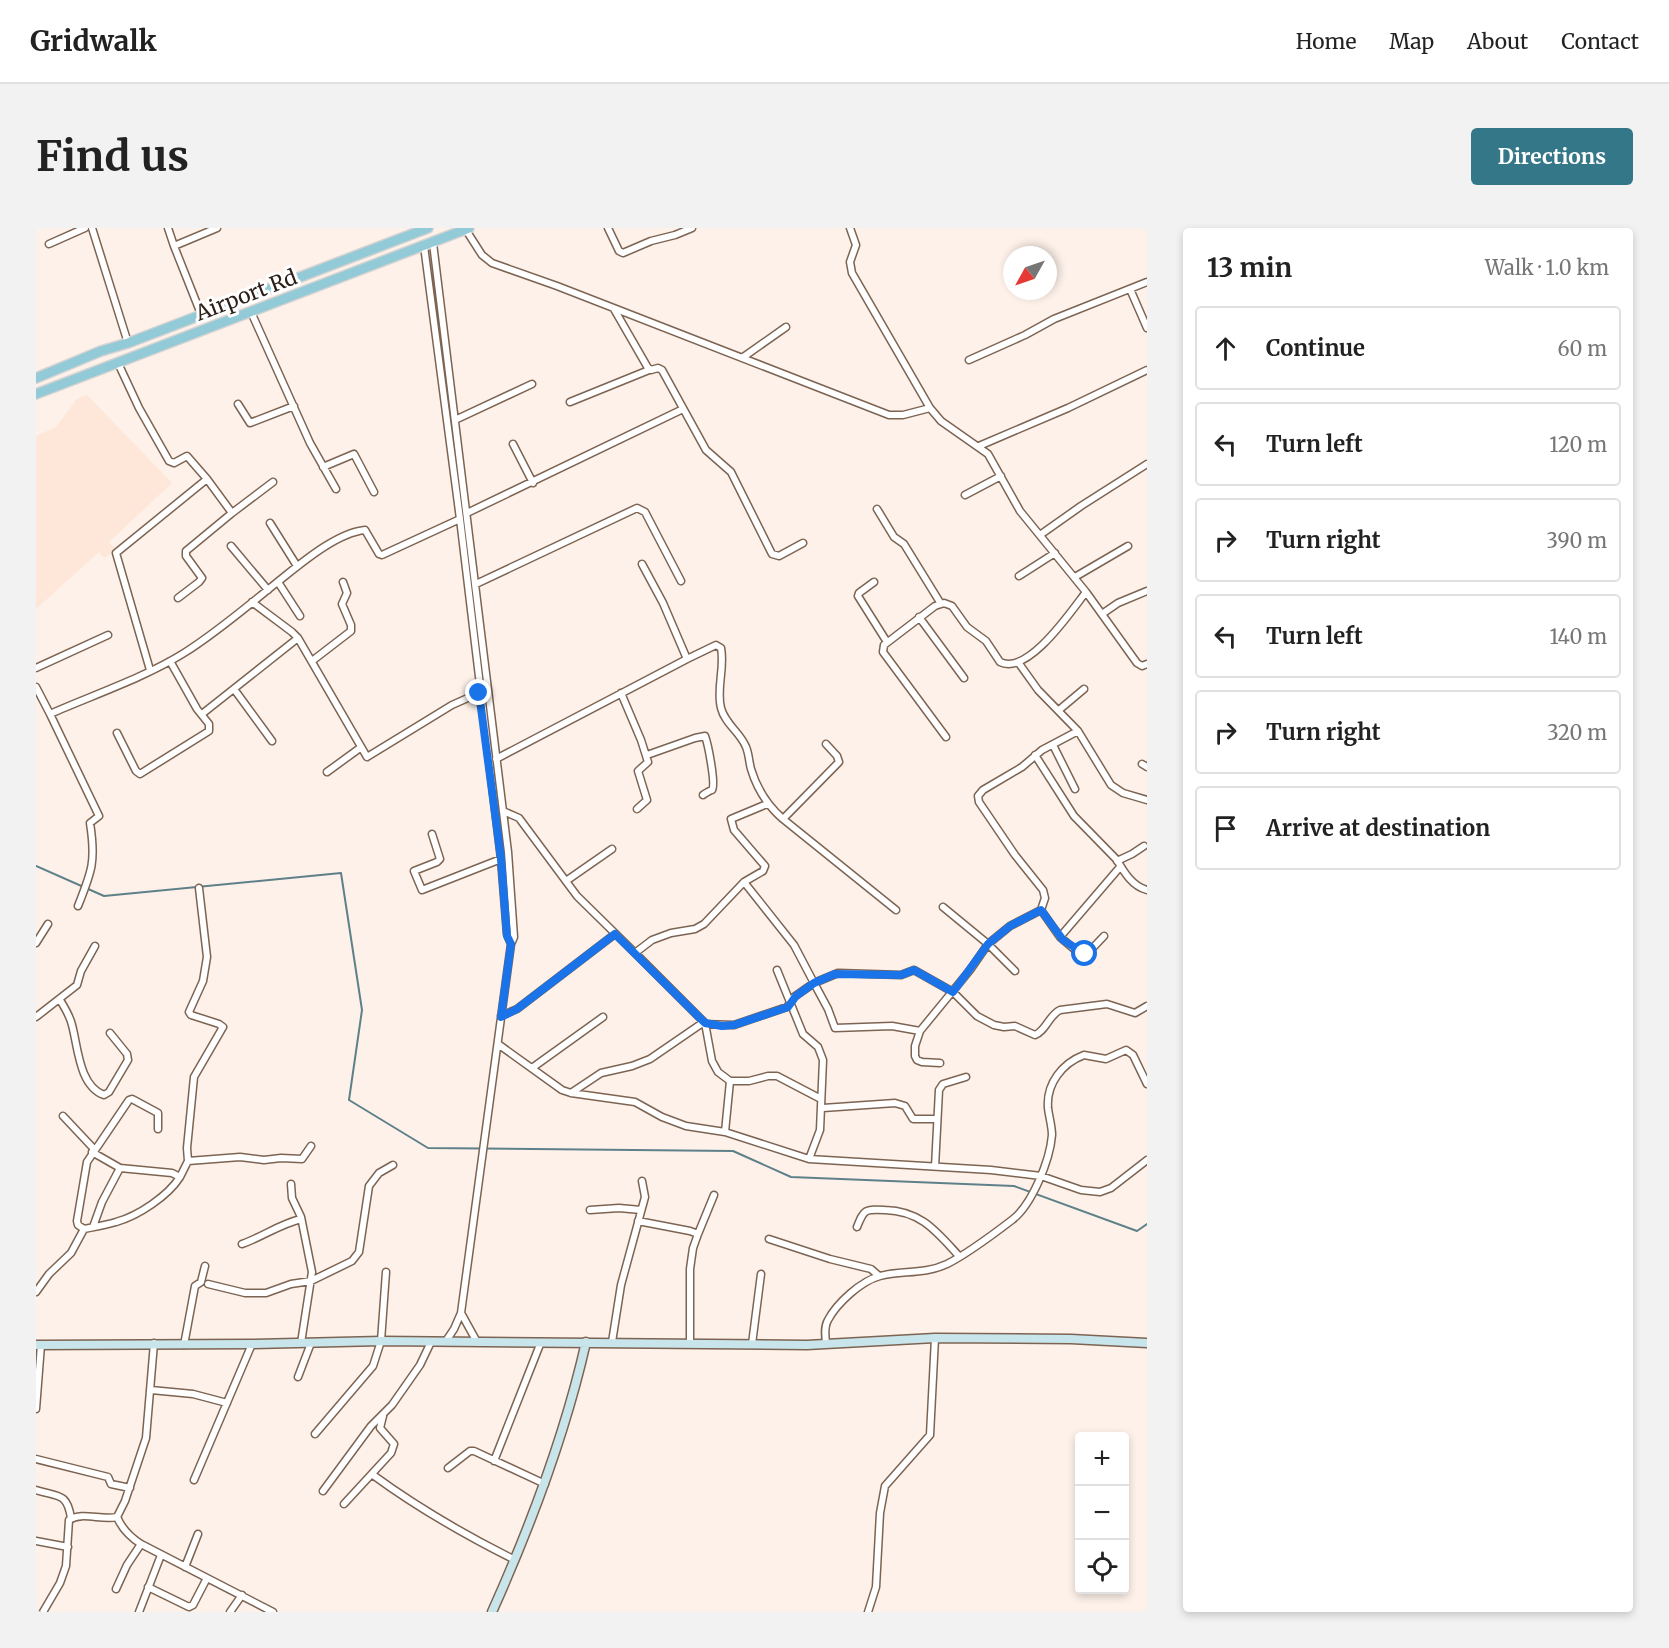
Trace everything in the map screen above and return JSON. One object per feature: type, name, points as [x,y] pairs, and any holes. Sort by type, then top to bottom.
[{"type":"main road","points":[[36,378],[101,351],[128,343],[426,228]]},
{"type":"main road","name":"Airport Rd","points":[[36,394],[468,229]]},
{"type":"street","points":[[49,244],[85,228]]},
{"type":"street","points":[[92,228],[128,343]]},
{"type":"street","points":[[168,228],[201,314]]},
{"type":"street","points":[[174,246],[217,228]]},
{"type":"street","points":[[608,228],[619,251],[623,253],[692,228]]},
{"type":"street","points":[[850,228],[856,245],[850,262],[852,273],[930,408],[941,421],[979,446],[992,458],[1020,511],[1086,592],[1137,663],[1145,665],[1147,675]]},
{"type":"street","points":[[468,229],[482,255],[492,263],[889,415],[903,415],[930,408]]},
{"type":"street","points":[[429,244],[476,584],[514,937],[511,944],[461,1312],[446,1341]]},
{"type":"street","points":[[429,244],[479,693],[501,859],[507,936],[511,944]]},
{"type":"street","points":[[969,360],[1025,335],[1054,319],[1147,282]]},
{"type":"street","points":[[1130,289],[1147,328]]},
{"type":"street","points":[[614,309],[649,370]]},
{"type":"street","points":[[251,312],[323,467],[336,489]]},
{"type":"street","points":[[742,358],[786,327]]},
{"type":"street","points":[[118,363],[139,408],[170,461],[174,463],[187,456],[232,513]]},
{"type":"street","points":[[570,402],[649,370],[658,368],[662,370],[708,453],[731,472],[772,554],[779,556],[802,543]]},
{"type":"street","points":[[979,446],[1068,408],[1147,370]]},
{"type":"street","points":[[455,420],[532,384]]},
{"type":"street","points":[[238,404],[250,423],[294,406]]},
{"type":"street","points":[[467,513],[683,409]]},
{"type":"street","points":[[513,444],[533,483]]},
{"type":"street","points":[[323,467],[354,454],[374,492]]},
{"type":"street","points":[[1040,535],[1147,464]]},
{"type":"street","points":[[965,495],[1001,476]]},
{"type":"street","points":[[150,670],[116,552],[207,479]]},
{"type":"street","points":[[178,598],[202,578],[186,556],[186,551],[273,482]]},
{"type":"street","points":[[476,584],[637,508],[645,512],[681,581]]},
{"type":"street","points":[[877,509],[894,537],[904,544],[941,604]]},
{"type":"street","points":[[50,714],[170,661],[207,637],[330,543],[362,530],[367,531],[379,554],[382,555],[460,519]]},
{"type":"street","points":[[270,523],[297,566]]},
{"type":"street","points":[[231,546],[268,590]]},
{"type":"street","points":[[1075,578],[1128,546]]},
{"type":"street","points":[[1019,576],[1055,553]]},
{"type":"street","points":[[642,564],[663,603],[687,659]]},
{"type":"street","points":[[278,582],[300,616]]},
{"type":"street","points":[[312,661],[351,631],[351,625],[342,604],[347,593],[343,582]]},
{"type":"street","points":[[874,582],[858,596],[887,642]]},
{"type":"street","points":[[1102,614],[1118,603],[1147,591]]},
{"type":"street","points":[[946,737],[883,652],[882,647],[919,617],[941,604],[952,606],[967,627],[986,641],[1000,662],[1007,665],[1018,662],[1047,641],[1086,592]]},
{"type":"street","points":[[252,602],[298,638],[365,756],[370,757],[452,705],[479,693]]},
{"type":"street","points":[[919,617],[964,678]]},
{"type":"street","points":[[36,668],[108,635]]},
{"type":"street","points":[[202,714],[298,638]]},
{"type":"street","points":[[496,759],[716,645],[721,648],[721,708],[727,721],[746,746],[751,769],[767,804],[896,910]]},
{"type":"street","points":[[117,733],[136,771],[140,774],[208,732],[210,727],[170,661]]},
{"type":"street","points":[[1018,662],[1038,690],[1078,732],[1110,785],[1123,793],[1147,800]]},
{"type":"street","points":[[36,687],[99,816],[90,823],[94,851],[92,871],[78,906]]},
{"type":"street","points":[[234,689],[272,741]]},
{"type":"street","points":[[1059,710],[1084,689]]},
{"type":"street","points":[[621,693],[647,755],[648,763],[638,771],[647,800],[637,809]]},
{"type":"street","points":[[940,1063],[917,1060],[915,1041],[920,1031],[953,992],[988,944],[1010,926],[1041,910],[1045,898],[1043,890],[1014,855],[979,802],[978,796],[983,790],[1022,767],[1035,755],[1078,732]]},
{"type":"street","points":[[647,755],[705,736],[713,786],[703,795]]},
{"type":"street","points":[[783,819],[839,762],[837,756],[826,744]]},
{"type":"street","points":[[1053,744],[1076,789]]},
{"type":"street","points":[[327,772],[360,748]]},
{"type":"street","points":[[1035,755],[1074,816],[1135,884],[1146,889]]},
{"type":"street","points":[[635,953],[652,940],[671,933],[695,929],[704,924],[744,882],[763,871],[765,866],[734,830],[731,819],[767,804]]},
{"type":"street","points":[[502,811],[512,813],[522,821],[582,901],[705,1023],[712,1061],[718,1072],[730,1081],[749,1081],[777,1076],[821,1099]]},
{"type":"street","points":[[432,834],[440,859],[414,871],[422,890],[501,859]]},
{"type":"street","points":[[1060,937],[1119,864],[1144,846]]},
{"type":"street","points":[[566,881],[612,849]]},
{"type":"street","points":[[744,882],[794,945],[837,1029],[892,1026],[920,1031]]},
{"type":"street","points":[[158,1129],[158,1113],[131,1099],[93,1150],[85,1170],[85,1185],[77,1221],[79,1227],[84,1229],[114,1223],[132,1215],[173,1187],[188,1161],[187,1148],[194,1077],[223,1027],[191,1015],[189,1012],[201,986],[207,957],[199,888]]},
{"type":"street","points":[[943,907],[988,944],[1015,971]]},
{"type":"street","points":[[1041,910],[1060,937],[1073,948],[1087,954],[1104,936]]},
{"type":"street","points":[[36,943],[48,924]]},
{"type":"street","points":[[501,1017],[517,1009],[615,934]]},
{"type":"street","points":[[36,1017],[78,984],[81,970],[95,946]]},
{"type":"street","points":[[777,970],[804,1036],[818,1047],[822,1056],[824,1078],[821,1099],[823,1108],[820,1130],[810,1160]]},
{"type":"street","points":[[571,1093],[601,1073],[650,1059],[699,1025],[705,1023],[734,1025],[769,1014],[790,1004],[794,997],[814,983],[838,973],[901,975],[914,970],[953,992],[977,1016],[994,1025],[1015,1026],[1035,1035],[1040,1033],[1055,1012],[1060,1010],[1107,1004],[1135,1013],[1147,1006]]},
{"type":"street","points":[[60,1000],[72,1023],[81,1068],[96,1091],[104,1095],[109,1092],[128,1060],[127,1054],[110,1033]]},
{"type":"street","points":[[532,1068],[603,1017]]},
{"type":"street","points":[[498,1044],[557,1088],[571,1093],[628,1100],[686,1126],[725,1132],[810,1160],[991,1170],[1100,1192],[1111,1188],[1147,1160]]},
{"type":"street","points":[[826,1342],[825,1328],[828,1320],[843,1301],[864,1284],[879,1276],[927,1271],[948,1263],[1011,1221],[1027,1206],[1039,1179],[1052,1139],[1048,1099],[1053,1081],[1064,1067],[1084,1055],[1106,1059],[1126,1050],[1132,1055],[1147,1084]]},
{"type":"street","points":[[935,1167],[940,1086],[966,1077]]},
{"type":"street","points":[[725,1132],[730,1081]]},
{"type":"street","points":[[823,1108],[895,1103],[905,1106],[913,1119],[938,1119]]},
{"type":"street","points":[[63,1116],[93,1150],[120,1168],[164,1172],[180,1177]]},
{"type":"street","points":[[188,1161],[240,1157],[264,1160],[284,1157],[302,1159],[311,1146]]},
{"type":"street","points":[[208,1284],[238,1292],[259,1294],[291,1284],[312,1281],[352,1261],[358,1256],[369,1186],[379,1173],[393,1164]]},
{"type":"street","points":[[93,1227],[102,1202],[120,1168]]},
{"type":"street","points":[[612,1342],[621,1285],[645,1197],[642,1181]]},
{"type":"street","points":[[291,1184],[292,1198],[301,1219],[312,1281],[306,1343],[298,1377]]},
{"type":"street","points":[[690,1343],[690,1269],[693,1248],[714,1195]]},
{"type":"street","points":[[590,1210],[619,1208],[642,1210]]},
{"type":"street","points":[[857,1227],[863,1213],[868,1209],[897,1210],[909,1213],[936,1231],[959,1256]]},
{"type":"street","points":[[242,1244],[284,1224],[301,1219]]},
{"type":"street","points":[[638,1221],[698,1234]]},
{"type":"street","points":[[36,1292],[49,1274],[71,1253],[84,1229]]},
{"type":"street","points":[[769,1239],[830,1259],[871,1269],[879,1276]]},
{"type":"street","points":[[184,1345],[195,1286],[201,1282],[205,1266]]},
{"type":"street","points":[[315,1434],[370,1370],[381,1341],[386,1272]]},
{"type":"street","points":[[752,1344],[761,1274]]},
{"type":"street","points":[[461,1312],[477,1342]]},
{"type":"street","points":[[868,1612],[876,1587],[880,1513],[885,1486],[930,1435],[935,1338]]},
{"type":"street","points":[[36,1409],[39,1345],[446,1341],[807,1345],[826,1342],[935,1338],[1071,1339],[1147,1343]]},
{"type":"street","points":[[323,1491],[371,1426],[384,1415],[420,1365],[431,1342]]},
{"type":"street","points":[[494,1461],[541,1342]]},
{"type":"street","points":[[492,1612],[544,1484],[577,1384],[586,1342]]},
{"type":"street","points":[[117,1517],[146,1438],[154,1343]]},
{"type":"street","points":[[194,1480],[252,1344]]},
{"type":"street","points":[[151,1390],[193,1394],[226,1402]]},
{"type":"street","points":[[344,1504],[373,1474],[394,1447],[381,1428],[384,1415]]},
{"type":"street","points":[[448,1468],[470,1451],[544,1484]]},
{"type":"street","points":[[36,1459],[108,1477],[111,1484],[129,1488]]},
{"type":"street","points":[[373,1474],[423,1510],[515,1560]]},
{"type":"street","points":[[36,1490],[64,1499],[69,1505],[71,1518],[68,1523],[66,1566],[46,1611]]},
{"type":"street","points":[[71,1518],[80,1516],[106,1519],[117,1517]]},
{"type":"street","points":[[117,1517],[124,1530],[141,1544],[273,1612]]},
{"type":"street","points":[[185,1567],[198,1534]]},
{"type":"street","points":[[36,1541],[68,1547]]},
{"type":"street","points":[[116,1589],[127,1565],[141,1544]]},
{"type":"street","points":[[139,1612],[161,1555]]},
{"type":"street","points":[[148,1587],[189,1607],[193,1605],[207,1578]]},
{"type":"street","points":[[230,1612],[242,1595]]},
{"type":"shaded area","points":[[87,395],[172,483],[109,542],[115,549],[105,558],[99,552],[36,609],[36,436],[56,427],[77,399]]},
{"type":"waterway","points":[[36,866],[104,896],[341,873],[362,1010],[349,1100],[428,1148],[733,1151],[791,1177],[1014,1186],[1137,1231],[1147,1224]]},
{"type":"route","points":[[479,693],[501,859],[507,936],[511,944],[501,1017],[517,1009],[615,934],[705,1023],[727,1026],[788,1007],[792,999],[814,983],[838,973],[901,975],[914,970],[953,992],[988,944],[1010,926],[1041,910],[1063,940],[1085,954]]}]
